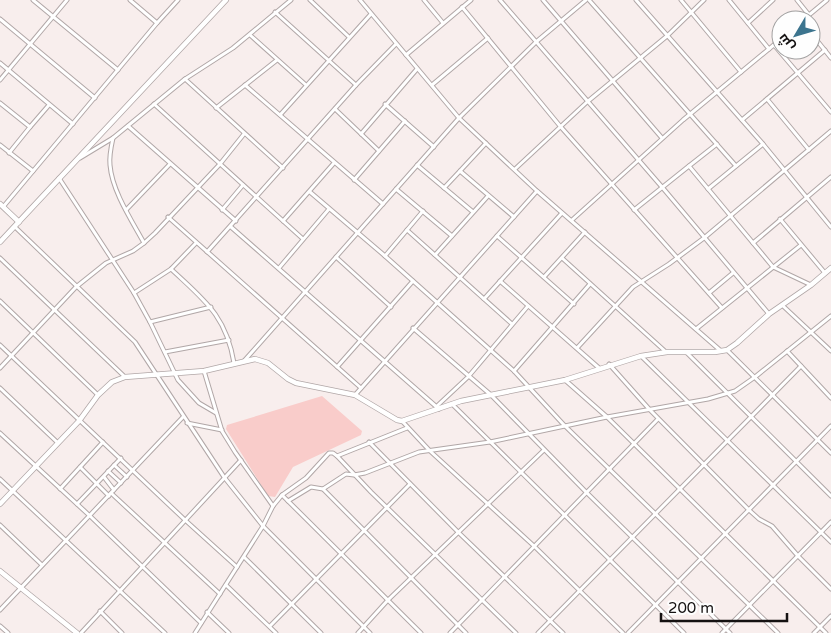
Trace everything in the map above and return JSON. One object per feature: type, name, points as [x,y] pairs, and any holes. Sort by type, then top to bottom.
[{"type":"street","points":[[33,0],[118,70]]},
{"type":"street","points":[[0,80],[67,0]]},
{"type":"street","points":[[130,0],[157,23]]},
{"type":"street","points":[[19,222],[2,206],[178,0]]},
{"type":"street","points":[[0,242],[226,0]]},
{"type":"street","points":[[76,161],[113,138],[185,79],[250,35],[291,0]]},
{"type":"street","points":[[310,0],[349,37]]},
{"type":"street","points":[[360,0],[459,118],[537,191],[640,281],[696,329],[725,350],[831,452]]},
{"type":"street","points":[[424,0],[444,23]]},
{"type":"street","points":[[500,0],[769,314]]},
{"type":"street","points":[[543,0],[662,138]]},
{"type":"street","points":[[244,361],[459,118],[536,42],[587,0],[736,166]]},
{"type":"street","points":[[636,0],[715,92],[763,144],[831,228]]},
{"type":"street","points":[[681,0],[741,72]]},
{"type":"street","points":[[514,169],[587,102],[667,36],[704,0]]},
{"type":"street","points":[[572,220],[662,138],[769,49],[729,0]]},
{"type":"street","points":[[748,23],[773,0]]},
{"type":"street","points":[[797,0],[806,10]]},
{"type":"street","points":[[816,10],[827,0],[831,5]]},
{"type":"street","points":[[406,55],[468,1]]},
{"type":"street","points":[[462,7],[560,126],[722,308]]},
{"type":"street","points":[[276,12],[356,85]]},
{"type":"street","points":[[280,116],[371,14]]},
{"type":"street","points":[[0,19],[95,98]]},
{"type":"street","points":[[250,35],[306,85]]},
{"type":"street","points":[[432,85],[488,38]]},
{"type":"street","points":[[207,252],[356,85],[396,44]]},
{"type":"street","points":[[821,45],[831,58]]},
{"type":"street","points":[[742,120],[825,50]]},
{"type":"street","points":[[216,108],[277,60]]},
{"type":"street","points":[[786,60],[831,112]]},
{"type":"street","points":[[0,63],[73,124]]},
{"type":"street","points":[[361,134],[417,69]]},
{"type":"street","points":[[185,79],[282,168]]},
{"type":"street","points":[[245,85],[383,204]]},
{"type":"street","points":[[767,99],[809,150]]},
{"type":"street","points":[[0,104],[30,127]]},
{"type":"street","points":[[10,152],[49,104]]},
{"type":"street","points":[[154,104],[303,239]]},
{"type":"street","points":[[386,104],[434,147]]},
{"type":"street","points":[[335,109],[379,151]]},
{"type":"street","points":[[354,180],[405,121]]},
{"type":"street","points":[[128,126],[236,221]]},
{"type":"street","points":[[577,348],[614,305],[640,281],[678,258],[704,238],[831,131]]},
{"type":"street","points":[[0,368],[76,287],[112,260],[144,243],[220,164],[244,134]]},
{"type":"street","points":[[113,138],[110,151],[111,170],[126,210],[144,243]]},
{"type":"street","points":[[444,188],[486,143]]},
{"type":"street","points":[[634,210],[717,144]]},
{"type":"street","points":[[708,189],[763,144]]},
{"type":"street","points":[[0,145],[33,171]]},
{"type":"street","points":[[284,221],[334,163]]},
{"type":"street","points":[[126,210],[170,164]]},
{"type":"street","points":[[417,165],[473,212]]},
{"type":"street","points":[[689,166],[773,267],[811,285]]},
{"type":"street","points":[[460,171],[514,217]]},
{"type":"street","points":[[753,243],[831,177]]},
{"type":"street","points":[[59,178],[134,293],[174,373],[199,403],[216,413]]},
{"type":"street","points":[[222,210],[243,185]]},
{"type":"street","points":[[396,189],[452,236]]},
{"type":"street","points":[[355,395],[537,191]]},
{"type":"street","points":[[310,192],[514,371],[564,425],[778,633]]},
{"type":"street","points":[[435,255],[488,196]]},
{"type":"street","points":[[279,268],[329,209]]},
{"type":"street","points":[[385,256],[423,211]]},
{"type":"street","points":[[484,299],[523,258],[562,212]]},
{"type":"street","points":[[168,217],[361,388]]},
{"type":"street","points":[[780,219],[825,274]]},
{"type":"street","points":[[15,227],[135,342],[224,477],[263,526],[370,633]]},
{"type":"street","points":[[231,227],[438,408]]},
{"type":"street","points":[[407,230],[512,324]]},
{"type":"street","points":[[544,277],[585,232]]},
{"type":"street","points":[[497,236],[574,304]]},
{"type":"street","points":[[134,293],[171,269],[196,243]]},
{"type":"street","points":[[696,329],[801,244]]},
{"type":"street","points":[[336,257],[391,307]]},
{"type":"street","points":[[0,258],[126,377]]},
{"type":"street","points":[[562,258],[667,352]]},
{"type":"street","points":[[0,504],[79,420],[98,395],[112,382],[126,377],[204,371],[244,361],[262,360],[296,383],[355,395],[396,420],[402,421],[452,404],[565,380],[609,364],[641,356],[667,352],[725,350],[769,314],[811,285],[831,268]]},
{"type":"street","points":[[171,269],[212,307],[229,340],[234,363]]},
{"type":"street","points":[[709,293],[733,273]]},
{"type":"street","points":[[337,368],[413,281]]},
{"type":"street","points":[[500,281],[599,368]]},
{"type":"street","points":[[514,371],[590,284]]},
{"type":"street","points":[[0,301],[98,395]]},
{"type":"street","points":[[782,305],[831,351]]},
{"type":"street","points":[[438,408],[468,377],[528,306]]},
{"type":"street","points":[[150,322],[212,307]]},
{"type":"street","points":[[323,489],[346,474],[365,473],[413,454],[490,442],[564,425],[728,394],[755,377],[831,316]]},
{"type":"street","points":[[413,328],[491,395],[632,538],[730,633]]},
{"type":"street","points":[[165,352],[229,340]]},
{"type":"street","points":[[0,345],[122,458],[185,520],[238,567]]},
{"type":"street","points":[[685,351],[831,496]]},
{"type":"street","points":[[787,351],[831,398]]},
{"type":"street","points":[[641,356],[831,542]]},
{"type":"street","points":[[609,364],[650,410],[749,510],[759,519],[772,526],[798,556],[831,589]]},
{"type":"street","points":[[538,633],[750,416],[802,366]]},
{"type":"street","points":[[204,371],[222,431],[273,506]]},
{"type":"street","points":[[565,380],[607,417],[826,633]]},
{"type":"street","points":[[0,388],[58,443]]},
{"type":"street","points":[[452,404],[684,633]]},
{"type":"street","points":[[0,610],[184,417]]},
{"type":"street","points":[[450,633],[658,418]]},
{"type":"street","points":[[402,421],[430,451],[534,546],[623,633]]},
{"type":"street","points":[[187,422],[222,431]]},
{"type":"street","points":[[628,633],[831,426]]},
{"type":"street","points":[[337,456],[407,428]]},
{"type":"street","points":[[0,433],[90,516],[201,623]]},
{"type":"street","points":[[60,489],[104,442]]},
{"type":"street","points":[[370,442],[458,532],[563,633]]},
{"type":"street","points":[[358,633],[388,600],[544,450]]},
{"type":"street","points":[[195,633],[238,567],[273,506],[282,495],[306,478],[329,454],[333,453],[516,633]]},
{"type":"street","points":[[77,504],[122,458]]},
{"type":"street","points":[[0,571],[79,633],[241,460]]},
{"type":"street","points":[[114,465],[126,477]]},
{"type":"street","points":[[80,467],[97,484],[112,493],[220,594]]},
{"type":"street","points":[[108,471],[121,483]]},
{"type":"street","points":[[104,477],[112,493]]},
{"type":"street","points":[[0,479],[165,633]]},
{"type":"street","points":[[270,626],[410,484]]},
{"type":"street","points":[[288,501],[311,487],[323,489],[466,633]]},
{"type":"street","points":[[282,495],[422,633]]},
{"type":"street","points":[[722,633],[831,522]]},
{"type":"street","points":[[0,525],[42,565]]},
{"type":"street","points":[[244,557],[321,633]]},
{"type":"street","points":[[226,585],[276,633]]},
{"type":"street","points":[[100,611],[122,633]]},
{"type":"street","points":[[207,612],[229,633]]},
{"type":"street","points":[[814,633],[831,616]]},
{"type":"street","points":[[0,626],[8,633]]},
{"type":"shaded area","points":[[322,396],[362,431],[361,435],[293,467],[275,497],[268,496],[226,429],[227,425]]}]
